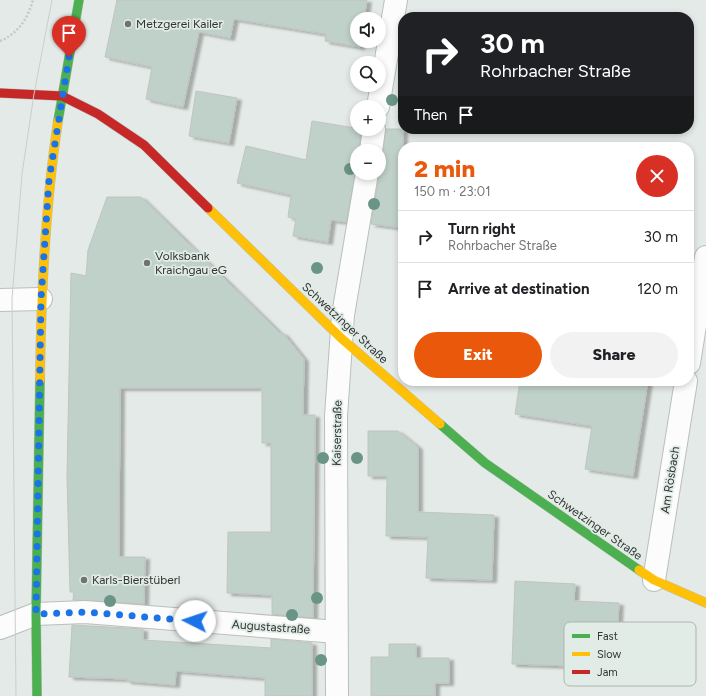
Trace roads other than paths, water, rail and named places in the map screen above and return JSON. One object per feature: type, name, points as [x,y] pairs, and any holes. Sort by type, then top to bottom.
[{"type":"main road","points":[[37,696],[36,614],[41,299],[49,180],[79,0]]},
{"type":"main road","points":[[0,93],[62,96]]},
{"type":"main road","name":"Schwetzinger Straße","points":[[62,96],[98,114],[144,145],[341,338],[486,463],[654,580],[706,603]]},
{"type":"street","points":[[379,100],[396,0]]},
{"type":"street","name":"Kaiserstraße","points":[[337,696],[336,416],[341,338],[366,180]]},
{"type":"street","points":[[694,332],[706,258]]},
{"type":"street","points":[[0,300],[41,299]]},
{"type":"street","name":"Am Rösbach","points":[[654,580],[685,386]]},
{"type":"street","name":"Augustastraße","points":[[0,628],[36,614],[85,612],[337,632]]},
{"type":"tram line","points":[[16,696],[12,299],[22,174],[34,94],[52,0]]},
{"type":"place","name":"Metzgerei Kailer","points":[[128,24]]},
{"type":"place","name":"Volksbank Kraichgau eG","points":[[147,263]]},
{"type":"place","name":"Karls-Bierstüberl","points":[[84,580]]}]
